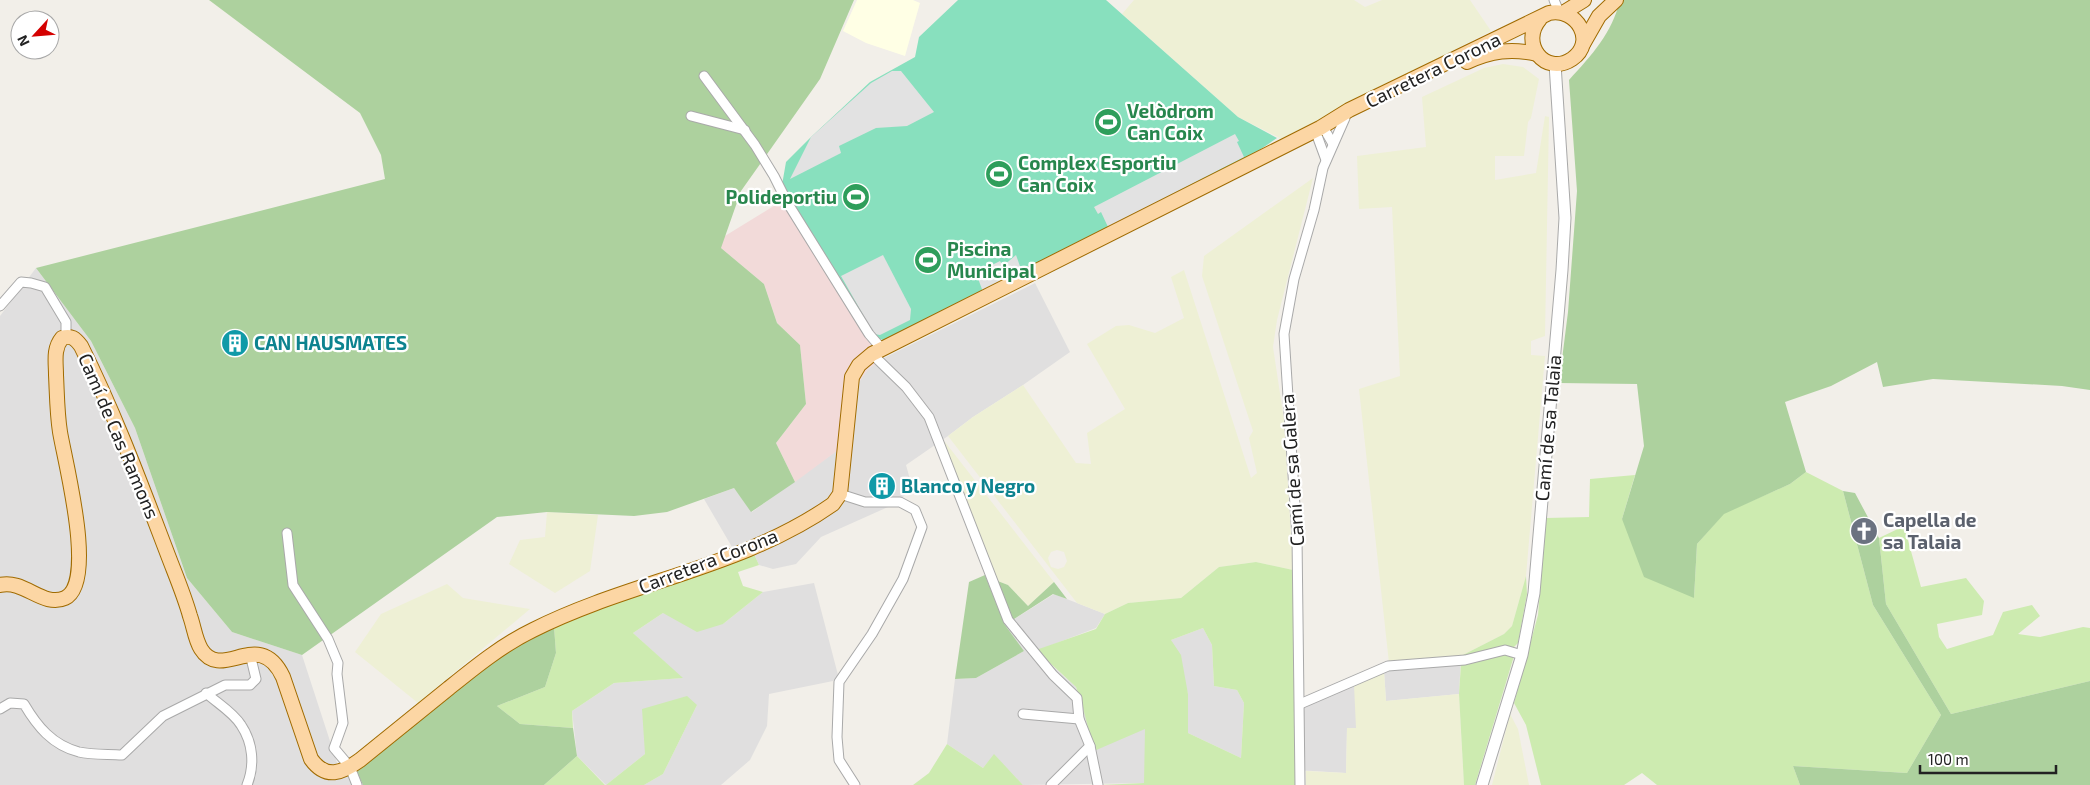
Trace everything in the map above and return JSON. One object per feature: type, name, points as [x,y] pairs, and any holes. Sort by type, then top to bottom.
[{"type":"main road","points":[[1584,0],[1559,8],[1540,19],[1533,29],[1532,42],[1537,54],[1545,61],[1555,64],[1565,62],[1574,57],[1599,16],[1616,0]]},
{"type":"main road","points":[[1559,8],[1573,18],[1580,27],[1582,44]]},
{"type":"main road","name":"Carretera Corona","points":[[350,767],[490,655],[533,630],[608,598],[710,565],[765,543],[833,504],[840,494],[852,376],[859,365],[877,352],[1320,127],[1349,110],[1479,46],[1540,19]]},
{"type":"main road","name":"Carretera Corona","points":[[1320,127],[1345,118],[1482,55],[1511,50],[1537,54]]},
{"type":"main road","name":"Camí de Cas Ramons","points":[[0,585],[6,583],[19,585],[41,597],[55,601],[66,598],[74,589],[78,578],[80,561],[78,536],[57,410],[56,348],[62,338],[71,336],[81,346],[107,399],[185,600],[200,646],[211,659],[219,661],[250,654],[261,654],[270,658],[278,665],[307,749],[317,767],[332,773],[350,767]]},
{"type":"street","name":"Camí de sa Talaia","points":[[1482,785],[1522,655],[1534,593],[1565,218],[1555,64]]},
{"type":"street","points":[[704,76],[745,130],[774,176],[787,202],[869,334],[877,352],[929,417],[1008,620],[1053,675],[1077,698],[1079,719],[1090,746],[1098,785]]},
{"type":"street","points":[[691,116],[745,130]]},
{"type":"street","name":"Camí de sa Galera","points":[[1300,785],[1297,537],[1284,334],[1294,279],[1326,160],[1345,118]]},
{"type":"street","points":[[1320,127],[1326,132],[1333,144]]},
{"type":"street","points":[[1320,127],[1326,160]]},
{"type":"street","points":[[0,306],[21,282],[45,287],[66,322],[66,336]]},
{"type":"street","points":[[840,494],[865,502],[900,502],[916,510],[922,527],[903,579],[872,634],[839,682],[837,737],[839,760],[855,785]]},
{"type":"street","points":[[287,533],[293,585],[328,639],[337,659],[343,723],[334,748],[350,767],[357,785]]},
{"type":"street","points":[[1300,704],[1388,666],[1465,660],[1505,650],[1522,655]]},
{"type":"street","points":[[0,709],[10,703],[24,704],[40,730],[58,742],[79,752],[122,755],[164,716],[225,684],[250,684],[256,679],[250,654]]},
{"type":"street","points":[[206,693],[241,725],[251,749],[252,763],[247,785]]},
{"type":"street","points":[[1023,714],[1079,719]]},
{"type":"street","points":[[1051,785],[1090,746]]},
{"type":"shaded area","points":[[857,0],[913,0],[920,3],[905,56],[866,43],[843,31]]},
{"type":"shaded area","points":[[1134,0],[1354,0],[1365,7],[1382,0],[1470,0],[1491,31],[1282,139],[1238,117],[1122,14]]},
{"type":"shaded area","points":[[1503,64],[1523,67],[1539,79],[1531,118],[1528,122],[1524,156],[1495,156],[1495,180],[1536,173],[1545,116],[1549,117],[1545,336],[1531,341],[1531,355],[1545,356],[1526,576],[1512,626],[1504,634],[1461,656],[1389,663],[1359,389],[1400,376],[1392,207],[1359,209],[1357,156],[1426,147],[1422,97],[1484,68]]},
{"type":"shaded area","points":[[892,71],[901,71],[934,112],[907,126],[876,128],[839,146],[841,153],[790,179],[811,137],[871,83]]},
{"type":"shaded area","points":[[1235,134],[1244,157],[1108,227],[1101,212],[1098,214],[1094,207]]},
{"type":"shaded area","points":[[1313,178],[1277,320],[1273,347],[1284,420],[1293,570],[1256,562],[1219,567],[1181,598],[1128,603],[1105,614],[1077,603],[948,436],[973,417],[1023,385],[1076,463],[1091,464],[1087,433],[1125,409],[1087,344],[1116,326],[1129,325],[1155,333],[1184,318],[1171,277],[1184,270],[1251,478],[1257,473],[1249,438],[1253,431],[1202,276],[1204,256]],"holes":[[[1057,550],[1064,552],[1067,561],[1064,567],[1058,569],[1051,567],[1048,558],[1051,552]]]},
{"type":"shaded area","points":[[790,196],[877,338],[884,358],[868,369],[855,388],[853,439],[795,482],[776,443],[806,404],[800,345],[777,323],[764,284],[721,248],[720,239]]},
{"type":"shaded area","points":[[883,255],[911,309],[910,320],[880,335],[874,334],[841,276]]},
{"type":"shaded area","points":[[1016,255],[1022,272],[983,292],[976,273],[1000,261],[1003,266]]},
{"type":"shaded area","points":[[36,268],[91,341],[135,428],[187,578],[232,632],[302,655],[342,778],[356,770],[363,785],[0,785],[0,316]]},
{"type":"shaded area","points":[[1035,283],[1070,352],[973,417],[906,465],[913,490],[888,507],[821,537],[796,564],[773,569],[759,565],[754,554],[739,559],[704,499],[734,488],[752,512],[853,439],[855,388],[868,369],[884,358]]},
{"type":"shaded area","points":[[940,441],[945,442],[1054,582],[1028,606],[1008,585],[995,580]]},
{"type":"shaded area","points":[[547,512],[598,515],[590,571],[555,593],[509,564],[520,540],[545,537]]},
{"type":"shaded area","points":[[814,583],[838,675],[833,681],[769,694],[767,726],[750,760],[721,785],[644,785],[663,774],[697,705],[645,754],[606,785],[577,756],[572,711],[614,683],[682,678],[633,633],[663,613],[723,624],[763,592]]},
{"type":"shaded area","points":[[447,584],[463,598],[530,609],[418,703],[355,652],[381,614]]},
{"type":"shaded area","points":[[1054,594],[1105,614],[1096,628],[1036,651],[1076,687],[1082,704],[1145,729],[1145,783],[1023,785],[994,755],[983,768],[947,744],[955,679],[976,678],[1024,651],[1005,625]]},
{"type":"shaded area","points":[[1203,628],[1212,645],[1214,686],[1237,690],[1244,703],[1241,758],[1188,733],[1188,694],[1171,640]]},
{"type":"shaded area","points":[[1461,656],[1459,694],[1386,701],[1384,671],[1356,728],[1347,729],[1346,773],[1296,770],[1295,702],[1389,663]]},
{"type":"shaded area","points":[[1384,671],[1386,701],[1459,694],[1464,785],[1306,785],[1306,771],[1346,773],[1347,728],[1356,728],[1354,685]]},
{"type":"shaded area","points":[[1510,714],[1518,729],[1529,785],[1492,785]]},
{"type":"green space","points":[[209,0],[854,0],[820,79],[741,191],[721,248],[764,284],[777,323],[800,345],[806,404],[776,443],[795,482],[751,512],[734,488],[667,512],[634,516],[547,512],[497,517],[302,655],[232,632],[187,578],[135,428],[91,341],[36,268],[385,179],[381,155],[360,113]]},
{"type":"green space","name":"Complex Esportiu Can Coix","points":[[958,0],[1106,0],[1238,117],[1277,138],[1255,153],[886,341],[877,338],[782,185],[786,162],[870,82],[915,57],[919,37]]},
{"type":"green space","points":[[1620,0],[2090,0],[2090,390],[2062,386],[1933,379],[1883,387],[1877,362],[1831,386],[1785,402],[1806,472],[1790,484],[1724,514],[1697,544],[1694,598],[1644,577],[1622,519],[1644,446],[1637,384],[1559,383],[1568,312],[1577,191],[1569,80],[1600,43],[1612,23]]},
{"type":"green space","points":[[1806,472],[1843,491],[1873,605],[1941,715],[1907,773],[1793,766],[1800,785],[1657,785],[1642,773],[1624,785],[1541,785],[1526,725],[1514,703],[1538,615],[1546,518],[1589,517],[1590,479],[1635,475],[1622,519],[1694,598],[1697,544],[1724,513],[1790,484]]},
{"type":"green space","points":[[1843,491],[1855,493],[1879,538],[1886,604],[1951,714],[2090,681],[2090,785],[1800,785],[1793,766],[1907,773],[1941,715],[1873,605]]},
{"type":"green space","points":[[1904,526],[1921,587],[1966,578],[1984,601],[1982,615],[1937,624],[1939,637],[1947,649],[1993,635],[2003,612],[2032,605],[2040,616],[2018,634],[2040,637],[2083,627],[2090,628],[2090,681],[1951,714],[1886,604],[1879,538]]},
{"type":"green space","points":[[754,554],[759,565],[738,572],[743,586],[763,592],[723,624],[697,632],[663,613],[633,633],[683,678],[614,683],[572,711],[573,728],[520,724],[497,706],[545,687],[556,653],[554,627],[608,602]]},
{"type":"green space","points":[[1256,562],[1293,570],[1296,785],[1100,785],[1144,783],[1145,729],[1094,751],[1076,687],[1036,650],[1096,629],[1105,614],[1128,603],[1181,598],[1219,567]],"holes":[[[1203,628],[1212,645],[1214,686],[1237,690],[1244,703],[1241,758],[1188,733],[1188,694],[1181,655],[1171,640]]]},
{"type":"green space","points":[[985,575],[1005,625],[1024,651],[976,678],[955,679],[969,582]]},
{"type":"green space","points":[[1526,576],[1527,594],[1518,643],[1514,647],[1461,656],[1504,634],[1512,626]]},
{"type":"green space","points":[[995,580],[1008,585],[1028,606],[1054,582],[1067,599],[1053,594],[1011,621]]},
{"type":"green space","points":[[554,627],[556,653],[545,687],[497,706],[520,724],[573,728],[577,756],[544,785],[363,785],[356,770],[492,659]]},
{"type":"green space","points":[[1505,654],[1514,656],[1475,785],[1464,785],[1459,694],[1461,663]]},
{"type":"green space","points":[[687,696],[697,705],[663,774],[644,785],[606,785],[645,754],[642,709]]},
{"type":"green space","points":[[947,744],[983,768],[994,754],[1023,785],[913,785],[929,773]]},
{"type":"green space","points":[[577,756],[605,785],[544,785]]},
{"type":"place","name":"Velòdrom Can Coix","points":[[1108,122]]},
{"type":"place","name":"Complex Esportiu Can Coix","points":[[999,174]]},
{"type":"place","name":"Polideportiu","points":[[856,197]]},
{"type":"place","name":"Piscina Municipal","points":[[928,260]]},
{"type":"place","name":"CAN HAUSMATES","points":[[235,343]]},
{"type":"place","name":"Blanco y Negro","points":[[882,486]]},
{"type":"place","name":"Capella de sa Talaia","points":[[1864,531]]}]
